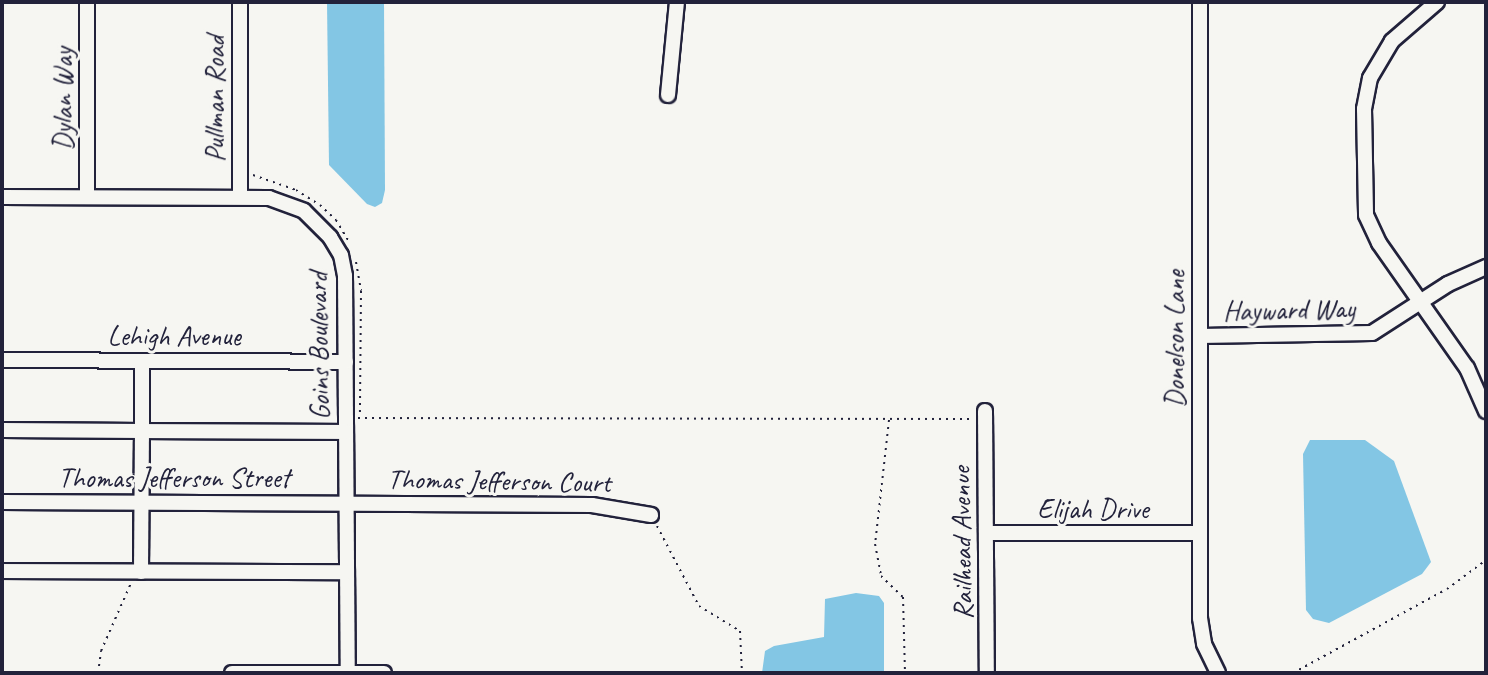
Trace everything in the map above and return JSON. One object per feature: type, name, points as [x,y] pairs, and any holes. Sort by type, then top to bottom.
[{"type":"street","name":"Dylan Way","points":[[87,2],[87,197]]},
{"type":"street","name":"Pullman Road","points":[[240,2],[240,197]]},
{"type":"street","points":[[668,95],[677,2]]},
{"type":"street","name":"Donelson Lane","points":[[1200,2],[1201,634],[1217,673]]},
{"type":"street","points":[[1435,3],[1392,41],[1370,78],[1364,109],[1366,215],[1379,243],[1467,368],[1486,411]]},
{"type":"street","name":"Goins Boulevard","points":[[2,197],[240,197],[292,204],[323,228],[337,247],[345,276],[348,672]]},
{"type":"street","name":"Hayward Way","points":[[1200,336],[1364,335],[1394,322],[1455,280],[1486,267]]},
{"type":"street","name":"Lehigh Avenue","points":[[2,360],[346,362]]},
{"type":"street","points":[[137,572],[142,502],[142,361]]},
{"type":"street","name":"Railhead Avenue","points":[[985,415],[988,673]]},
{"type":"street","points":[[2,430],[142,431],[346,425]]},
{"type":"street","name":"Thomas Jefferson Street","points":[[2,502],[347,503]]},
{"type":"street","name":"Thomas Jefferson Court","points":[[347,503],[612,506],[651,515]]},
{"type":"street","name":"Elijah Drive","points":[[986,533],[1200,533]]},
{"type":"street","points":[[2,571],[347,572]]},
{"type":"street","points":[[232,673],[384,673]]},
{"type":"path","points":[[346,425],[889,419],[985,415]]},
{"type":"path","points":[[889,419],[875,544],[881,576],[903,597],[905,673]]},
{"type":"path","points":[[651,515],[699,606],[740,631],[742,673]]},
{"type":"path","points":[[1293,673],[1447,589],[1486,560]]},
{"type":"path","points":[[98,673],[101,651],[137,572]]},
{"type":"water","points":[[327,2],[384,2],[385,190],[382,203],[375,207],[367,204],[329,165]]},
{"type":"water","points":[[1310,440],[1365,440],[1394,461],[1431,562],[1422,574],[1329,623],[1313,619],[1306,610],[1303,454]]},
{"type":"water","points":[[856,593],[879,596],[884,603],[884,673],[762,673],[765,651],[774,646],[824,637],[825,599]]}]
